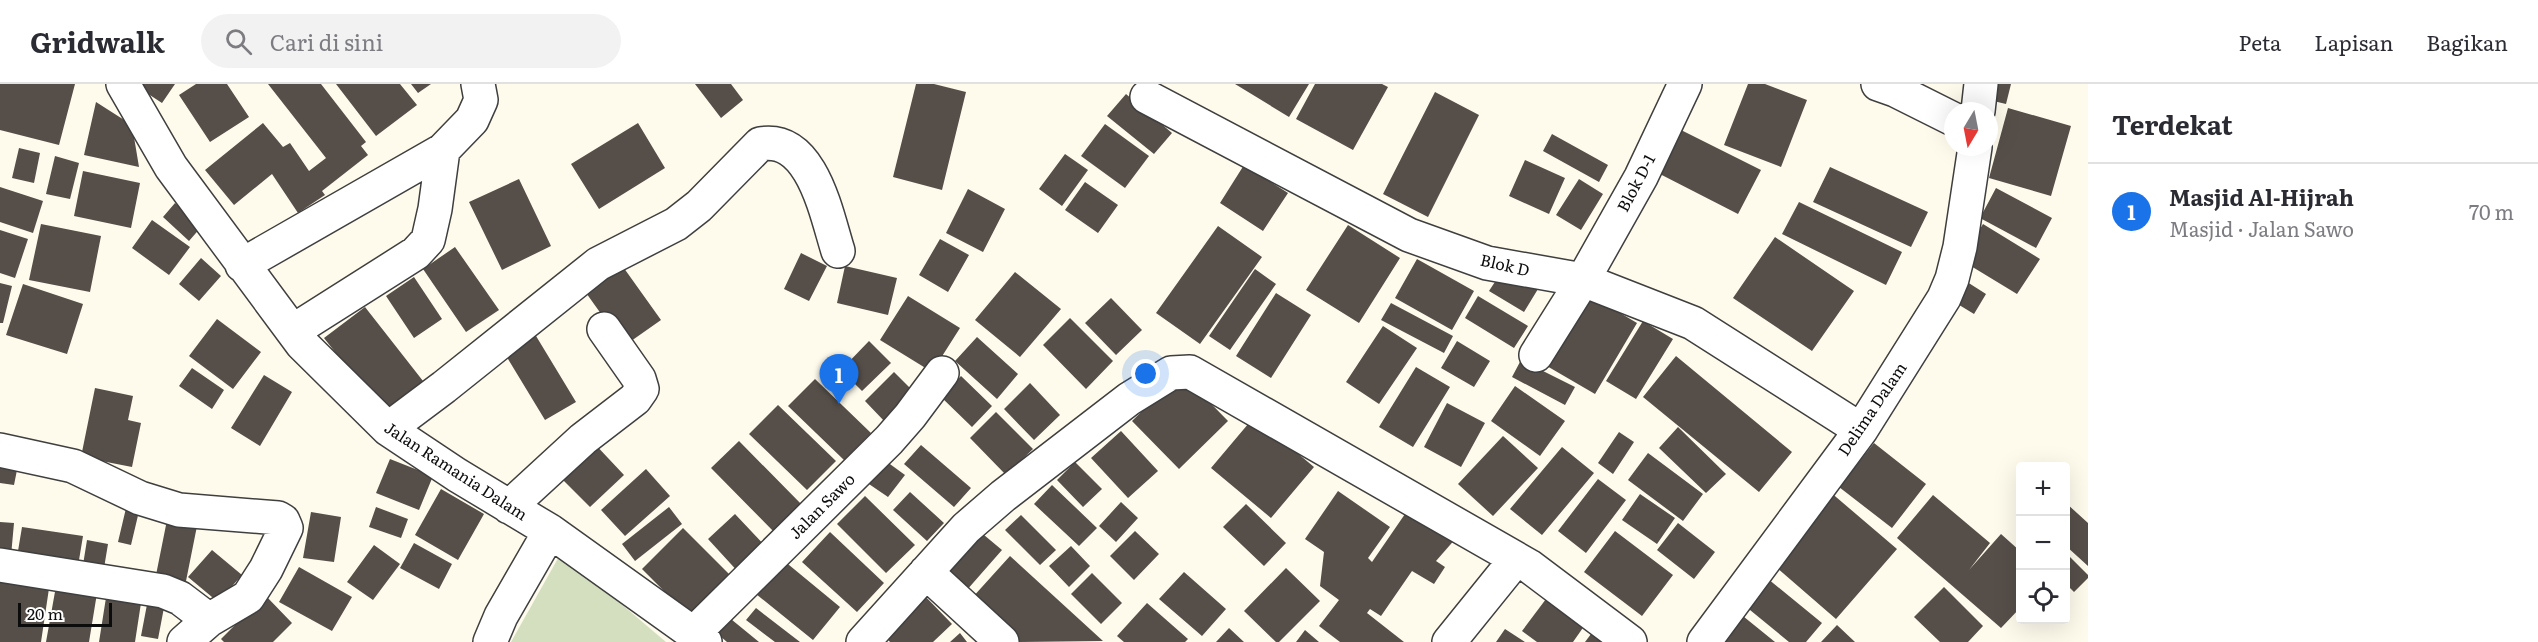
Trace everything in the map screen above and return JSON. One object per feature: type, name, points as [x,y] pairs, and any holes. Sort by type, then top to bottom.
[{"type":"street","name":"Jalan Ramania Dalam","points":[[123,84],[171,167],[292,331],[302,344],[388,429],[508,507],[550,531],[699,637]]},
{"type":"street","points":[[242,265],[443,150],[472,120],[481,100],[478,84]]},
{"type":"street","name":"Blok D-1","points":[[1536,355],[1583,280],[1641,177],[1685,84]]},
{"type":"street","points":[[1878,84],[1944,114]]},
{"type":"street","points":[[1979,102],[1981,84]]},
{"type":"street","name":"Blok D","points":[[1147,97],[1408,235],[1487,262],[1583,280],[1693,323],[1861,430]]},
{"type":"street","points":[[388,429],[598,264],[676,224],[699,206],[760,144],[780,143],[800,158],[819,191],[838,251]]},
{"type":"street","points":[[292,331],[416,253],[428,240],[435,209],[443,150]]},
{"type":"street","name":"Delima Dalam","points":[[1704,642],[1861,430],[1948,289],[1960,247],[1974,156]]},
{"type":"street","points":[[508,507],[583,439],[635,399],[642,389],[639,379],[604,329]]},
{"type":"street","points":[[863,642],[966,528],[1003,496],[1129,399],[1177,371],[1190,372],[1529,566],[1629,642]]},
{"type":"street","name":"Jalan Sawo","points":[[699,637],[889,440],[942,373]]},
{"type":"street","points":[[0,450],[73,466],[140,498],[179,510],[278,518],[283,521],[285,528],[271,559],[248,597],[193,636],[180,598],[163,591],[0,566]]},
{"type":"street","points":[[490,642],[501,616],[550,531]]},
{"type":"street","points":[[1449,642],[1516,559]]},
{"type":"street","points":[[926,573],[1002,642]]},
{"type":"green space","points":[[561,553],[666,642],[511,642]]},
{"type":"building","points":[[0,84],[75,84],[59,145],[0,130]]},
{"type":"building","points":[[133,84],[175,84],[162,103]]},
{"type":"building","points":[[196,84],[227,84],[249,117],[210,142],[179,95]]},
{"type":"building","points":[[268,84],[321,84],[366,142],[361,146],[368,155],[322,191],[325,195],[298,213],[272,174],[234,205],[205,170],[263,123],[283,147],[290,143],[309,171],[326,158]]},
{"type":"building","points":[[336,84],[400,84],[417,105],[376,136]]},
{"type":"building","points":[[411,84],[431,84],[418,93]]},
{"type":"building","points":[[695,84],[731,84],[743,100],[721,118]]},
{"type":"building","points":[[916,84],[934,84],[966,92],[942,190],[893,177]]},
{"type":"building","points":[[1235,84],[1309,84],[1289,117]]},
{"type":"building","points":[[1315,84],[1382,84],[1388,87],[1353,150],[1296,119]]},
{"type":"building","points":[[1748,84],[1765,84],[1807,100],[1781,167],[1724,145]]},
{"type":"building","points":[[1989,84],[2011,84],[2006,104],[1985,99]]},
{"type":"building","points":[[1435,92],[1479,115],[1428,217],[1383,194]]},
{"type":"building","points":[[1126,94],[1172,133],[1154,154],[1107,116]]},
{"type":"building","points":[[96,102],[132,125],[139,167],[84,155]]},
{"type":"building","points":[[2008,108],[2071,126],[2051,196],[1989,178],[1995,156],[1998,156],[1998,145]]},
{"type":"building","points":[[638,123],[665,168],[599,209],[571,164]]},
{"type":"building","points":[[1105,124],[1149,156],[1125,188],[1081,156]]},
{"type":"building","points":[[1677,128],[1761,170],[1738,214],[1654,171]]},
{"type":"building","points":[[1552,134],[1608,165],[1599,182],[1543,151]]},
{"type":"building","points":[[19,148],[40,153],[34,183],[12,178]]},
{"type":"building","points":[[1065,154],[1088,170],[1062,206],[1039,189]]},
{"type":"building","points":[[55,156],[79,163],[70,199],[46,194]]},
{"type":"building","points":[[1525,160],[1565,178],[1549,214],[1509,196]]},
{"type":"building","points":[[1244,165],[1288,193],[1263,231],[1220,203]]},
{"type":"building","points":[[1830,167],[1928,212],[1911,247],[1813,202]]},
{"type":"building","points":[[83,171],[140,183],[131,228],[74,216]]},
{"type":"building","points":[[519,179],[551,246],[502,270],[469,202]]},
{"type":"building","points":[[1579,179],[1603,194],[1581,230],[1556,215]]},
{"type":"building","points":[[1085,182],[1118,205],[1098,233],[1065,210]]},
{"type":"building","points":[[0,187],[43,201],[33,233],[0,222]]},
{"type":"building","points":[[1996,188],[2052,218],[2036,248],[1980,218]]},
{"type":"building","points":[[968,189],[1005,209],[983,252],[946,233]]},
{"type":"building","points":[[1799,202],[1902,252],[1886,285],[1782,234]]},
{"type":"building","points":[[175,203],[202,226],[189,241],[163,217]]},
{"type":"building","points":[[152,220],[190,247],[169,275],[132,248]]},
{"type":"building","points":[[41,224],[101,236],[90,292],[29,280]]},
{"type":"building","points":[[1983,224],[2040,259],[2017,294],[1961,260]]},
{"type":"building","points":[[1348,225],[1400,258],[1359,323],[1306,290]]},
{"type":"building","points":[[1218,226],[1262,257],[1200,344],[1156,313]]},
{"type":"building","points":[[0,230],[28,239],[15,278],[0,273]]},
{"type":"building","points":[[1775,237],[1854,291],[1812,351],[1733,298]]},
{"type":"building","points":[[940,239],[969,255],[948,292],[919,275]]},
{"type":"building","points":[[455,247],[499,310],[466,332],[423,269]]},
{"type":"building","points":[[801,253],[827,266],[809,301],[784,289]]},
{"type":"building","points":[[616,257],[661,320],[624,346],[579,283]]},
{"type":"building","points":[[201,258],[221,276],[199,301],[179,284]]},
{"type":"building","points":[[1417,259],[1474,291],[1452,330],[1395,298]]},
{"type":"building","points":[[845,266],[897,278],[888,315],[837,303]]},
{"type":"building","points":[[1504,268],[1538,289],[1524,312],[1489,291]]},
{"type":"building","points":[[1255,269],[1276,284],[1230,350],[1209,336]]},
{"type":"building","points":[[1015,272],[1061,309],[1020,357],[975,320]]},
{"type":"building","points":[[414,277],[442,319],[414,338],[386,296]]},
{"type":"building","points":[[1964,280],[1986,294],[1974,314],[1951,300]]},
{"type":"building","points":[[0,283],[12,286],[3,323],[0,323]]},
{"type":"building","points":[[23,284],[83,304],[67,354],[6,335]]},
{"type":"building","points":[[1583,291],[1637,323],[1595,394],[1540,362]]},
{"type":"building","points":[[1276,293],[1311,315],[1271,378],[1236,356]]},
{"type":"building","points":[[908,296],[960,328],[932,372],[880,340]]},
{"type":"building","points":[[1478,296],[1528,326],[1514,348],[1465,318]]},
{"type":"building","points":[[1111,298],[1142,330],[1116,355],[1085,323]]},
{"type":"building","points":[[1391,303],[1453,336],[1444,353],[1381,320]]},
{"type":"building","points":[[365,307],[423,381],[383,413],[324,338]]},
{"type":"building","points":[[1070,318],[1113,361],[1086,389],[1043,345]]},
{"type":"building","points":[[217,319],[261,352],[233,389],[189,356]]},
{"type":"building","points":[[1643,321],[1673,339],[1636,399],[1606,381]]},
{"type":"building","points":[[1383,326],[1417,348],[1379,404],[1346,382]]},
{"type":"building","points":[[533,331],[576,402],[545,420],[502,349]]},
{"type":"building","points":[[977,337],[1018,374],[997,399],[955,361]]},
{"type":"building","points":[[869,341],[891,363],[862,391],[841,370]]},
{"type":"building","points":[[1457,341],[1490,361],[1474,387],[1441,368]]},
{"type":"building","points":[[1676,356],[1792,452],[1759,492],[1643,397]]},
{"type":"building","points":[[1521,360],[1575,387],[1565,405],[1512,377]]},
{"type":"building","points":[[1416,367],[1450,387],[1413,447],[1379,427]]},
{"type":"building","points":[[192,368],[224,390],[212,409],[179,386]]},
{"type":"building","points":[[894,372],[916,394],[886,423],[865,401]]},
{"type":"building","points":[[1181,373],[1228,421],[1179,469],[1132,421]]},
{"type":"building","points":[[264,375],[292,392],[260,446],[231,428]]},
{"type":"building","points":[[961,376],[992,406],[972,427],[941,397]]},
{"type":"building","points":[[815,379],[871,433],[844,460],[788,406]]},
{"type":"building","points":[[1030,383],[1060,415],[1034,440],[1004,409]]},
{"type":"building","points":[[1515,386],[1565,421],[1540,456],[1491,421]]},
{"type":"building","points":[[95,388],[133,396],[128,420],[141,423],[132,467],[81,457]]},
{"type":"building","points":[[1447,403],[1485,423],[1461,467],[1424,447]]},
{"type":"building","points":[[778,405],[836,461],[807,490],[749,434]]},
{"type":"building","points":[[996,412],[1033,449],[1006,475],[970,438]]},
{"type":"building","points":[[1254,417],[1314,467],[1271,518],[1211,468]]},
{"type":"building","points":[[1678,427],[1726,474],[1706,493],[1659,448]]},
{"type":"building","points":[[1121,431],[1158,471],[1128,498],[1091,458]]},
{"type":"building","points":[[1619,432],[1634,442],[1613,474],[1598,463]]},
{"type":"building","points":[[1503,436],[1538,468],[1493,516],[1458,484]]},
{"type":"building","points":[[592,441],[624,475],[590,507],[557,474]]},
{"type":"building","points":[[739,441],[805,508],[777,535],[711,468]]},
{"type":"building","points":[[1874,443],[1926,484],[1892,528],[1839,487]]},
{"type":"building","points":[[921,445],[971,488],[954,507],[904,464]]},
{"type":"building","points":[[1562,447],[1594,473],[1542,535],[1510,509]]},
{"type":"building","points":[[1648,453],[1703,494],[1683,521],[1628,480]]},
{"type":"building","points":[[0,457],[19,460],[14,485],[0,483]]},
{"type":"building","points":[[390,459],[433,476],[419,510],[376,493]]},
{"type":"building","points":[[883,459],[905,475],[888,497],[866,482]]},
{"type":"building","points":[[1075,462],[1102,489],[1083,507],[1057,480]]},
{"type":"building","points":[[646,469],[670,496],[625,536],[601,510]]},
{"type":"building","points":[[1598,479],[1626,500],[1586,553],[1558,531]]},
{"type":"building","points":[[1052,485],[1097,528],[1079,546],[1034,504]]},
{"type":"building","points":[[441,489],[484,514],[458,560],[415,535]]},
{"type":"building","points":[[1338,491],[1390,527],[1368,558],[1372,562],[1405,514],[1410,517],[1420,505],[1457,537],[1436,561],[1445,567],[1434,584],[1412,571],[1381,616],[1370,609],[1367,613],[1404,642],[1340,642],[1319,626],[1339,600],[1320,586],[1324,552],[1305,539]]},
{"type":"building","points":[[1829,491],[1897,549],[1836,619],[1769,561]]},
{"type":"building","points":[[910,492],[944,523],[927,541],[893,510]]},
{"type":"building","points":[[1640,494],[1675,518],[1657,544],[1622,520]]},
{"type":"building","points":[[1933,495],[1990,543],[1969,570],[2001,534],[2016,547],[2016,612],[2001,628],[1897,538]]},
{"type":"building","points":[[865,496],[915,545],[886,573],[837,524]]},
{"type":"building","points":[[1121,502],[1138,518],[1116,542],[1099,526]]},
{"type":"building","points":[[127,504],[140,507],[131,545],[118,542]]},
{"type":"building","points":[[1246,504],[1286,543],[1264,566],[1223,527]]},
{"type":"building","points":[[376,507],[408,519],[401,538],[369,527]]},
{"type":"building","points":[[669,507],[682,524],[635,561],[622,544]]},
{"type":"building","points":[[2070,507],[2088,523],[2088,566],[2070,550]]},
{"type":"building","points":[[311,512],[341,517],[334,562],[303,558]]},
{"type":"building","points":[[735,514],[769,550],[741,575],[708,539]]},
{"type":"building","points":[[168,515],[198,521],[184,591],[154,585]]},
{"type":"building","points":[[1021,515],[1056,550],[1040,565],[1005,530]]},
{"type":"building","points":[[0,522],[14,523],[11,556],[0,555]]},
{"type":"building","points":[[1678,523],[1715,552],[1694,579],[1657,550]]},
{"type":"building","points":[[22,527],[83,536],[77,572],[16,563]]},
{"type":"building","points":[[683,528],[738,583],[697,624],[642,569]]},
{"type":"building","points":[[978,530],[1002,550],[966,591],[942,571]]},
{"type":"building","points":[[1135,531],[1159,554],[1134,580],[1110,556]]},
{"type":"building","points":[[1615,531],[1673,575],[1642,616],[1584,572]]},
{"type":"building","points":[[830,532],[884,583],[857,612],[802,562]]},
{"type":"building","points":[[87,540],[108,544],[103,574],[82,571]]},
{"type":"building","points":[[414,543],[452,564],[439,589],[400,568]]},
{"type":"building","points":[[374,545],[400,564],[373,600],[347,582]]},
{"type":"building","points":[[1071,546],[1090,566],[1069,587],[1049,566]]},
{"type":"building","points":[[212,550],[242,575],[218,602],[188,577]]},
{"type":"building","points":[[1010,556],[1103,641],[1020,642],[972,598]]},
{"type":"building","points":[[2070,557],[2088,575],[2088,578],[2074,592],[2070,588]]},
{"type":"building","points":[[783,560],[840,607],[813,640],[756,594]]},
{"type":"building","points":[[0,566],[51,575],[41,642],[0,642]]},
{"type":"building","points":[[299,567],[352,597],[332,631],[279,602]]},
{"type":"building","points":[[1286,568],[1320,601],[1279,642],[1276,642],[1244,611]]},
{"type":"building","points":[[1184,572],[1226,609],[1202,636],[1159,599]]},
{"type":"building","points":[[1092,573],[1122,603],[1101,624],[1071,594]]},
{"type":"building","points":[[1762,574],[1822,623],[1806,642],[1789,642],[1739,601]]},
{"type":"building","points":[[58,575],[99,581],[89,642],[46,642]]},
{"type":"building","points":[[108,585],[143,590],[135,642],[99,642]]},
{"type":"building","points":[[1944,587],[1983,626],[1968,642],[1940,642],[1914,617]]},
{"type":"building","points":[[922,593],[952,624],[933,642],[890,642],[881,632]]},
{"type":"building","points":[[149,594],[166,597],[158,639],[141,636]]},
{"type":"building","points":[[265,595],[292,623],[273,642],[224,642],[221,639]]},
{"type":"building","points":[[1549,595],[1587,622],[1573,642],[1537,642],[1522,631]]},
{"type":"building","points":[[1147,603],[1188,639],[1185,642],[1124,642],[1117,636]]},
{"type":"building","points":[[756,608],[800,642],[775,642],[746,620]]},
{"type":"building","points":[[1733,608],[1775,642],[1715,642]]},
{"type":"building","points":[[726,615],[759,642],[727,642],[713,630]]},
{"type":"building","points":[[1837,625],[1855,642],[1821,642]]},
{"type":"building","points":[[1597,626],[1619,642],[1585,642]]},
{"type":"building","points":[[1229,628],[1244,642],[1216,642]]},
{"type":"building","points":[[1505,629],[1525,642],[1496,642]]},
{"type":"building","points":[[1305,630],[1319,642],[1296,642]]},
{"type":"building","points":[[960,633],[967,642],[950,642]]},
{"type":"place","name":"Masjid Al-Hijrah","points":[[839,404]]}]
